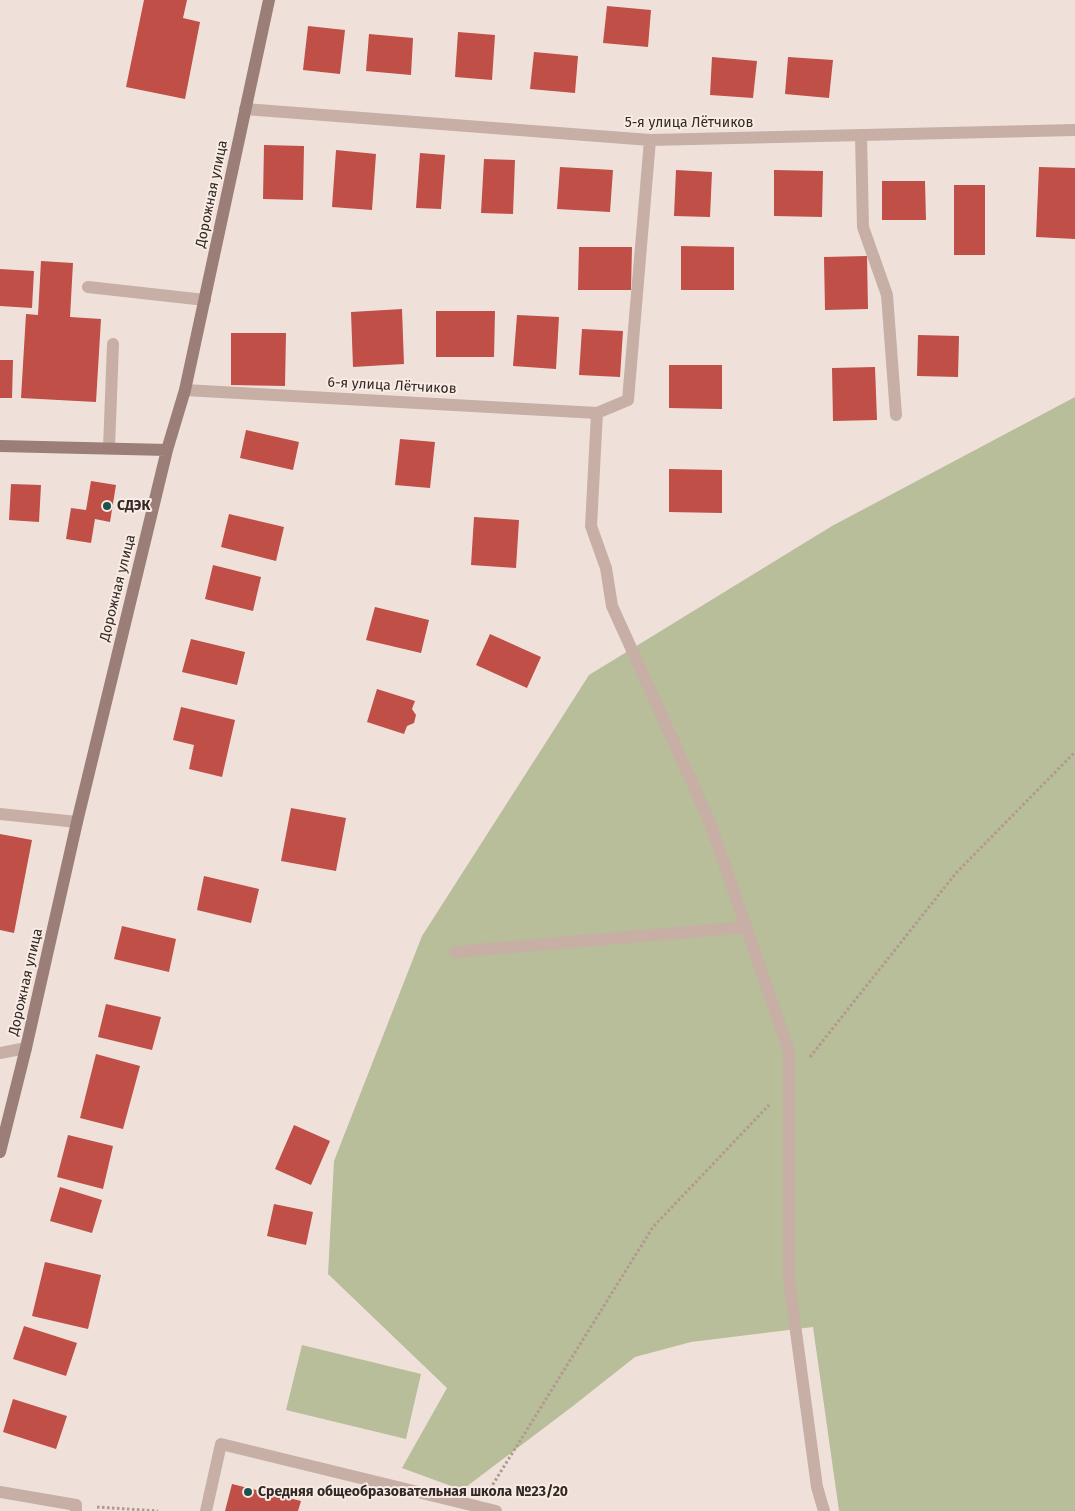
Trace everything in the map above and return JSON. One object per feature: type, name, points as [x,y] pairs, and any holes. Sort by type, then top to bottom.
[{"type":"main road","name":"Дорожная улица","points":[[0,1152],[167,450],[185,390],[269,0]]},
{"type":"main road","points":[[0,446],[167,450]]},
{"type":"street","name":"5-я улица Лётчиков","points":[[245,109],[650,140],[1075,130]]},
{"type":"street","points":[[861,135],[863,227],[887,295],[896,415]]},
{"type":"street","points":[[650,140],[628,400],[596,413],[591,526],[606,568],[612,606],[709,820],[789,1051],[789,1280],[816,1487],[824,1511]]},
{"type":"street","points":[[88,287],[205,300]]},
{"type":"street","points":[[109,448],[113,344]]},
{"type":"street","name":"6-я улица Лётчиков","points":[[185,390],[596,413]]},
{"type":"street","points":[[0,814],[77,822]]},
{"type":"street","points":[[455,952],[746,927]]},
{"type":"street","points":[[0,1053],[26,1048]]},
{"type":"street","points":[[206,1511],[221,1444],[496,1511]]},
{"type":"street","points":[[0,1492],[76,1508]]},
{"type":"path","points":[[478,1507],[653,1226],[789,1084],[956,873],[1075,752]]},
{"type":"path","points":[[76,1508],[158,1511]]},
{"type":"green space","points":[[1075,397],[1075,1511],[839,1511],[813,1327],[691,1342],[635,1357],[462,1490],[402,1468],[447,1388],[328,1274],[334,1161],[422,936],[589,675],[832,526]]},
{"type":"green space","points":[[302,1345],[421,1374],[406,1439],[286,1410]]},
{"type":"building","points":[[144,0],[187,0],[183,18],[200,22],[185,99],[126,87]]},
{"type":"building","points":[[607,6],[651,10],[648,47],[603,43]]},
{"type":"building","points":[[308,26],[345,30],[340,74],[303,70]]},
{"type":"building","points":[[458,32],[495,35],[492,80],[455,77]]},
{"type":"building","points":[[369,34],[413,38],[411,75],[366,71]]},
{"type":"building","points":[[534,52],[578,56],[575,93],[530,89]]},
{"type":"building","points":[[712,57],[757,61],[753,98],[710,95]]},
{"type":"building","points":[[788,57],[833,60],[829,98],[785,94]]},
{"type":"building","points":[[264,145],[304,146],[303,200],[263,199]]},
{"type":"building","points":[[336,150],[376,154],[372,210],[332,207]]},
{"type":"building","points":[[420,153],[445,155],[441,209],[416,208]]},
{"type":"building","points":[[484,159],[515,160],[513,214],[481,213]]},
{"type":"building","points":[[560,167],[613,170],[610,212],[557,209]]},
{"type":"building","points":[[1039,167],[1075,168],[1075,239],[1036,237]]},
{"type":"building","points":[[676,170],[712,172],[710,217],[674,216]]},
{"type":"building","points":[[774,170],[823,171],[822,217],[774,216]]},
{"type":"building","points":[[882,181],[925,181],[926,220],[882,220]]},
{"type":"building","points":[[954,185],[985,185],[985,255],[954,255]]},
{"type":"building","points":[[681,246],[734,247],[734,290],[681,290]]},
{"type":"building","points":[[579,247],[632,247],[631,290],[578,290]]},
{"type":"building","points":[[867,256],[868,309],[825,310],[824,257]]},
{"type":"building","points":[[41,261],[73,263],[70,317],[101,319],[96,402],[21,398],[26,314],[38,315]]},
{"type":"building","points":[[0,269],[34,271],[32,308],[0,306]]},
{"type":"building","points":[[402,309],[404,364],[353,367],[351,312]]},
{"type":"building","points":[[436,311],[495,311],[494,357],[436,357]]},
{"type":"building","points":[[517,315],[559,317],[556,369],[513,366]]},
{"type":"building","points":[[582,329],[623,331],[620,377],[579,375]]},
{"type":"building","points":[[231,333],[286,333],[285,386],[231,385]]},
{"type":"building","points":[[918,335],[959,336],[958,377],[917,376]]},
{"type":"building","points":[[0,360],[13,360],[12,398],[0,398]]},
{"type":"building","points":[[669,365],[722,365],[722,409],[669,408]]},
{"type":"building","points":[[875,367],[877,420],[833,421],[832,368]]},
{"type":"building","points":[[246,430],[299,442],[293,470],[240,458]]},
{"type":"building","points":[[400,439],[435,442],[430,488],[395,485]]},
{"type":"building","points":[[669,469],[722,470],[722,513],[669,512]]},
{"type":"building","points":[[91,481],[116,485],[110,522],[95,519],[91,543],[66,539],[71,508],[86,510]]},
{"type":"building","points":[[11,484],[41,485],[39,522],[9,520]]},
{"type":"building","points":[[229,514],[284,527],[276,561],[221,547]]},
{"type":"building","points":[[474,517],[519,520],[516,568],[471,565]]},
{"type":"building","points":[[213,565],[261,577],[253,611],[205,599]]},
{"type":"building","points":[[375,607],[429,620],[421,653],[366,640]]},
{"type":"building","points":[[490,634],[541,657],[527,688],[476,665]]},
{"type":"building","points":[[191,639],[245,652],[237,685],[182,672]]},
{"type":"building","points":[[377,689],[415,701],[412,709],[416,715],[414,723],[407,726],[404,734],[367,722]]},
{"type":"building","points":[[181,707],[235,720],[222,777],[189,769],[194,745],[173,740]]},
{"type":"building","points":[[291,808],[346,818],[336,871],[281,861]]},
{"type":"building","points":[[0,834],[32,840],[14,933],[0,930]]},
{"type":"building","points":[[204,876],[259,889],[251,923],[197,910]]},
{"type":"building","points":[[122,926],[176,939],[169,972],[114,959]]},
{"type":"building","points":[[106,1004],[161,1017],[152,1050],[98,1037]]},
{"type":"building","points":[[96,1054],[140,1066],[123,1129],[80,1118]]},
{"type":"building","points":[[294,1125],[330,1141],[311,1185],[275,1169]]},
{"type":"building","points":[[68,1135],[113,1146],[103,1189],[57,1177]]},
{"type":"building","points":[[60,1187],[102,1200],[92,1233],[50,1221]]},
{"type":"building","points":[[274,1204],[313,1212],[306,1245],[267,1236]]},
{"type":"building","points":[[45,1262],[101,1275],[88,1329],[32,1316]]},
{"type":"building","points":[[24,1326],[77,1343],[66,1376],[13,1359]]},
{"type":"building","points":[[13,1399],[67,1416],[56,1449],[3,1432]]},
{"type":"building","name":"Средняя общеобразовательная школа №23/20","points":[[232,1484],[301,1501],[298,1511],[225,1511]]},
{"type":"place","name":"СДЭК","points":[[107,506]]},
{"type":"place","name":"Средняя общеобразовательная школа №23/20","points":[[248,1492]]}]
